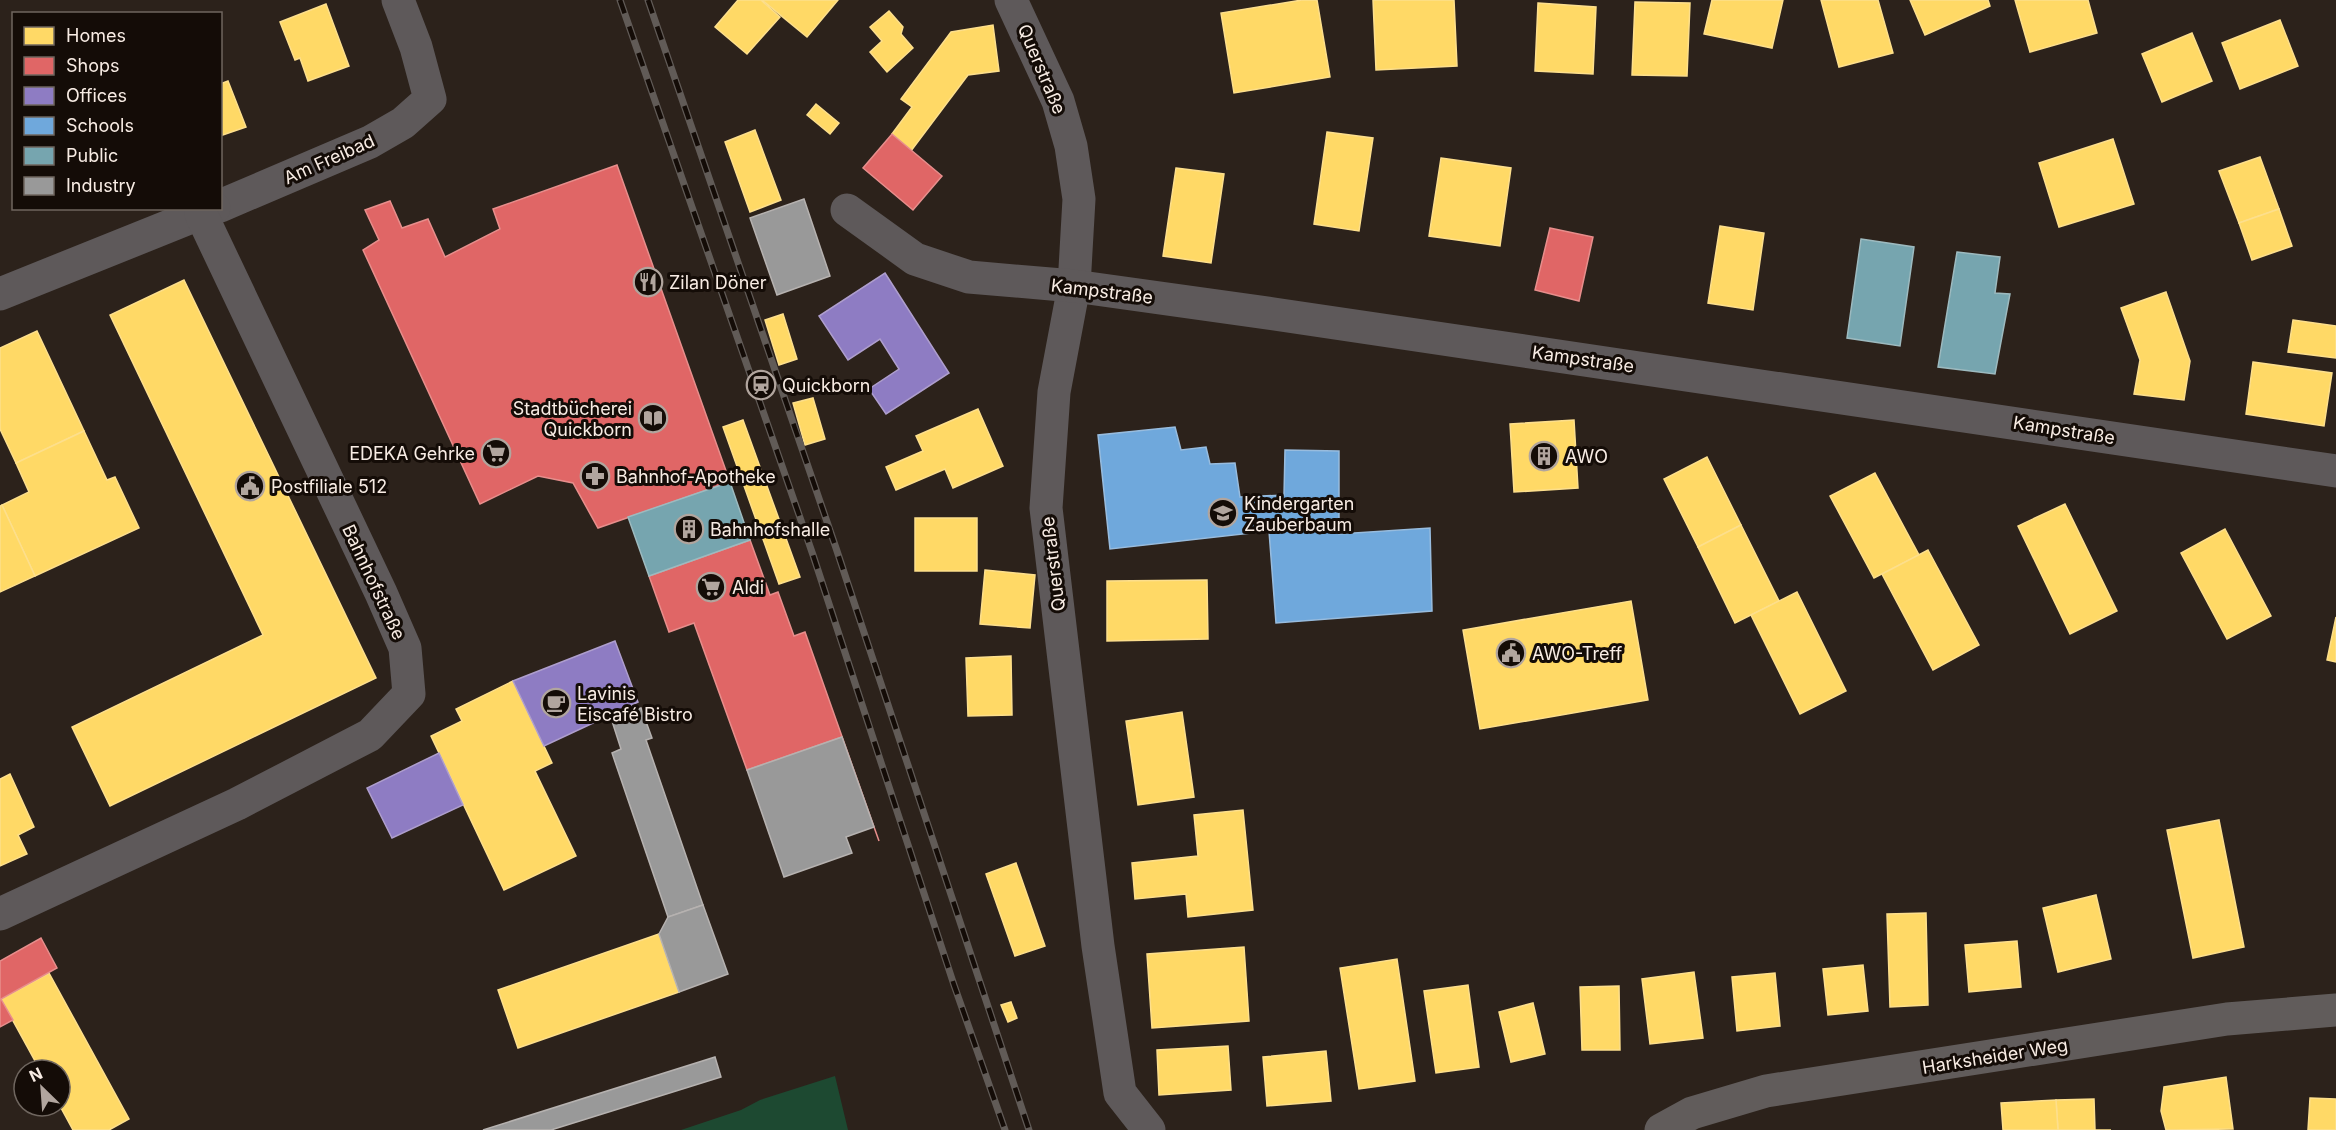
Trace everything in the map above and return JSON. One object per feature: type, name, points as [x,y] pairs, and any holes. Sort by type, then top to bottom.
[{"type":"main road","name":"Harksheider Weg","points":[[1661,1130],[1692,1113],[1766,1091],[2227,1018],[2336,1010]]},
{"type":"street","name":"Am Freibad","points":[[222,206],[370,142],[404,123],[430,99],[416,47],[398,0]]},
{"type":"street","name":"Querstraße","points":[[1011,0],[1058,101],[1071,146],[1079,200],[1074,286],[1054,392],[1046,508],[1098,946],[1120,1093],[1149,1130]]},
{"type":"street","name":"Am Freibad","points":[[0,294],[212,210]]},
{"type":"street","name":"Bahnhofstraße","points":[[0,914],[237,804],[370,735],[409,694],[405,648],[212,210]]},
{"type":"street","name":"Kampstraße","points":[[847,210],[915,259],[969,277],[1074,286],[1779,386],[2336,471]]},
{"type":"green space","points":[[835,1076],[848,1130],[681,1130],[741,1110],[760,1100]]},
{"type":"building: Homes","points":[[738,0],[761,0],[780,17],[747,54],[715,27]]},
{"type":"building: Homes","points":[[762,0],[838,0],[807,37]]},
{"type":"building: Homes","points":[[1302,0],[1317,0],[1330,77],[1234,93],[1221,13]]},
{"type":"building: Homes","points":[[1373,0],[1454,0],[1457,66],[1376,70]]},
{"type":"building: Homes","points":[[1712,0],[1783,0],[1772,48],[1704,34]]},
{"type":"building: Homes","points":[[1821,0],[1878,0],[1893,53],[1839,67]]},
{"type":"building: Homes","points":[[1910,0],[1988,0],[1990,6],[1925,35]]},
{"type":"building: Homes","points":[[2015,0],[2088,0],[2097,33],[2030,52]]},
{"type":"building: Homes","points":[[1635,2],[1690,3],[1687,76],[1632,75]]},
{"type":"building: Homes","points":[[1538,3],[1596,7],[1593,74],[1535,71]]},
{"type":"building: Homes","points":[[326,4],[349,66],[308,81],[300,58],[295,60],[280,22]]},
{"type":"building: Homes","points":[[889,11],[903,27],[901,34],[913,48],[887,72],[870,52],[882,41],[870,27]]},
{"type":"building: Homes","points":[[2280,20],[2298,66],[2240,89],[2222,43]]},
{"type":"building: Homes","points":[[993,25],[999,71],[968,75],[911,151],[892,134],[912,107],[901,99],[951,32]]},
{"type":"building: Homes","points":[[2192,33],[2212,81],[2162,102],[2142,54]]},
{"type":"building: Homes","points":[[228,81],[246,127],[222,135],[222,83]]},
{"type":"building: Homes","points":[[816,104],[839,123],[830,134],[807,115]]},
{"type":"building: Homes","points":[[755,130],[781,200],[750,212],[725,142]]},
{"type":"building: Homes","points":[[1327,132],[1373,138],[1359,231],[1314,224]]},
{"type":"building: Homes","points":[[2113,139],[2134,204],[2059,227],[2039,163]]},
{"type":"building: Homes","points":[[2260,157],[2279,209],[2239,223],[2219,171]]},
{"type":"building: Homes","points":[[1441,158],[1511,168],[1500,246],[1429,236]]},
{"type":"building: Homes","points":[[1176,168],[1224,174],[1211,263],[1163,256]]},
{"type":"building: Homes","points":[[2279,209],[2292,246],[2252,260],[2239,223]]},
{"type":"building: Homes","points":[[1720,226],[1764,233],[1753,310],[1708,303]]},
{"type":"building: Homes","points":[[184,280],[376,678],[110,806],[72,727],[263,635],[110,315]]},
{"type":"building: Homes","points":[[2166,292],[2190,361],[2184,400],[2134,394],[2140,360],[2121,308]]},
{"type":"building: Homes","points":[[783,314],[797,359],[779,365],[765,320]]},
{"type":"building: Homes","points":[[2293,320],[2336,326],[2336,358],[2288,352]]},
{"type":"building: Homes","points":[[37,331],[84,431],[16,463],[0,429],[0,348]]},
{"type":"building: Homes","points":[[2253,362],[2332,373],[2324,426],[2246,414]]},
{"type":"building: Homes","points":[[813,398],[825,439],[805,445],[793,403]]},
{"type":"building: Homes","points":[[978,409],[1003,466],[953,488],[945,469],[896,490],[886,467],[923,451],[916,436]]},
{"type":"building: Homes","points":[[743,420],[800,577],[779,584],[723,427]]},
{"type":"building: Homes","name":"AWO","points":[[1574,420],[1578,488],[1514,492],[1510,424]]},
{"type":"building: Homes","points":[[84,431],[107,480],[115,477],[139,528],[35,576],[2,505],[29,492],[16,463]]},
{"type":"building: Homes","points":[[1707,457],[1741,525],[1698,547],[1664,479]]},
{"type":"building: Homes","points":[[1875,473],[1919,555],[1874,578],[1830,496]]},
{"type":"building: Homes","points":[[2065,504],[2117,611],[2070,634],[2018,526]]},
{"type":"building: Homes","points":[[2,505],[35,576],[0,592],[0,506]]},
{"type":"building: Homes","points":[[915,518],[977,518],[977,571],[915,571]]},
{"type":"building: Homes","points":[[1741,525],[1779,601],[1735,623],[1698,547]]},
{"type":"building: Homes","points":[[2225,529],[2271,616],[2227,639],[2181,553]]},
{"type":"building: Homes","points":[[1928,550],[1979,645],[1933,670],[1882,574]]},
{"type":"building: Homes","points":[[985,570],[1035,575],[1030,628],[980,624]]},
{"type":"building: Homes","points":[[1207,580],[1208,639],[1107,641],[1107,581]]},
{"type":"building: Homes","points":[[1797,592],[1846,691],[1800,714],[1751,615]]},
{"type":"building: Homes","points":[[1631,601],[1648,700],[1480,729],[1463,630]]},
{"type":"building: Homes","points":[[2336,617],[2336,662],[2327,660]]},
{"type":"building: Homes","points":[[1011,656],[1012,715],[968,716],[966,658]]},
{"type":"building: Homes","points":[[513,681],[552,763],[535,771],[576,856],[504,890],[431,736],[462,721],[456,709]]},
{"type":"building: Homes","points":[[1182,712],[1194,797],[1138,805],[1126,721]]},
{"type":"building: Homes","points":[[10,774],[34,827],[18,835],[27,854],[0,866],[0,779]]},
{"type":"building: Homes","points":[[1243,810],[1253,910],[1188,917],[1186,894],[1135,899],[1132,863],[1198,856],[1194,815]]},
{"type":"building: Homes","points":[[2219,820],[2244,947],[2193,958],[2167,830]]},
{"type":"building: Homes","points":[[1016,863],[1045,946],[1015,956],[986,874]]},
{"type":"building: Homes","points":[[2096,895],[2111,959],[2058,972],[2043,908]]},
{"type":"building: Homes","points":[[1926,913],[1928,1005],[1890,1007],[1887,914]]},
{"type":"building: Homes","points":[[659,934],[679,992],[518,1048],[498,990]]},
{"type":"building: Homes","points":[[2017,941],[2021,987],[1969,992],[1965,945]]},
{"type":"building: Homes","points":[[1244,947],[1249,1021],[1152,1028],[1147,954]]},
{"type":"building: Homes","points":[[1397,959],[1415,1081],[1359,1089],[1340,968]]},
{"type":"building: Homes","points":[[1863,965],[1868,1011],[1828,1015],[1823,969]]},
{"type":"building: Homes","points":[[1694,972],[1703,1038],[1650,1044],[1642,979]]},
{"type":"building: Homes","points":[[49,973],[129,1119],[109,1130],[73,1130],[66,1118],[72,1118],[72,1058],[33,1058],[1,999]]},
{"type":"building: Homes","points":[[1775,973],[1780,1026],[1737,1031],[1732,977]]},
{"type":"building: Homes","points":[[1468,985],[1479,1067],[1436,1073],[1424,991]]},
{"type":"building: Homes","points":[[1619,986],[1620,1050],[1582,1050],[1580,987]]},
{"type":"building: Homes","points":[[1011,1002],[1017,1018],[1008,1022],[1001,1005]]},
{"type":"building: Homes","points":[[1533,1003],[1545,1054],[1511,1062],[1499,1012]]},
{"type":"building: Homes","points":[[1228,1046],[1231,1090],[1159,1095],[1157,1050]]},
{"type":"building: Homes","points":[[1326,1051],[1331,1101],[1267,1106],[1263,1057]]},
{"type":"building: Homes","points":[[2226,1077],[2233,1129],[2166,1130],[2161,1111],[2164,1087]]},
{"type":"building: Homes","points":[[2310,1098],[2336,1099],[2336,1130],[2308,1130]]},
{"type":"building: Homes","points":[[2094,1099],[2095,1130],[2058,1130],[2056,1100]]},
{"type":"building: Homes","points":[[2056,1100],[2058,1130],[2003,1130],[2001,1103]]},
{"type":"building: Shops","points":[[892,134],[942,176],[913,210],[863,168]]},
{"type":"building: Shops","points":[[617,165],[730,482],[598,528],[573,483],[538,476],[480,504],[363,250],[379,240],[365,210],[390,201],[402,228],[428,219],[445,257],[500,229],[493,209]]},
{"type":"building: Shops","points":[[1550,228],[1593,237],[1579,301],[1535,290]]},
{"type":"building: Shops","points":[[750,540],[770,595],[778,592],[794,636],[805,632],[879,841],[842,737],[747,770],[694,623],[669,632],[649,576]]},
{"type":"building: Shops","points":[[41,938],[57,968],[1,999],[13,1020],[0,1027],[0,961]]},
{"type":"building: Offices","points":[[885,273],[949,373],[886,414],[869,389],[899,369],[880,339],[848,360],[819,316]]},
{"type":"building: Offices","points":[[615,641],[638,702],[544,746],[513,681]]},
{"type":"building: Offices","points":[[439,753],[463,805],[392,838],[367,788]]},
{"type":"building: Schools","name":"Kindergarten Zauberbaum","points":[[1175,427],[1181,450],[1206,447],[1210,464],[1235,463],[1240,497],[1284,495],[1285,450],[1339,451],[1339,534],[1430,528],[1432,611],[1276,623],[1269,531],[1110,549],[1098,435]]},
{"type":"building: Public","points":[[1861,239],[1914,247],[1900,346],[1847,338]]},
{"type":"building: Public","points":[[1957,252],[2000,257],[1995,293],[2010,294],[1995,374],[1938,367]]},
{"type":"building: Public","name":"Bahnhofshalle","points":[[730,482],[750,540],[649,576],[628,517]]},
{"type":"building: Industry","points":[[804,199],[830,276],[777,295],[750,218]]},
{"type":"building: Industry","points":[[641,708],[652,738],[646,740],[703,905],[668,917],[612,753],[621,749],[611,718]]},
{"type":"building: Industry","points":[[842,737],[874,827],[846,837],[852,853],[784,877],[747,770]]},
{"type":"building: Industry","points":[[703,905],[728,974],[679,992],[659,934],[668,917]]},
{"type":"building: Industry","points":[[715,1057],[721,1077],[551,1130],[483,1130]]},
{"type":"railway","points":[[620,0],[813,555],[954,985],[1005,1130]]},
{"type":"railway","points":[[648,0],[836,548],[1029,1130]]},
{"type":"place","name":"Zilan Döner","points":[[648,282]]},
{"type":"place","name":"Quickborn","points":[[761,385]]},
{"type":"place","name":"Stadtbücherei Quickborn","points":[[653,418]]},
{"type":"place","name":"EDEKA Gehrke","points":[[496,453]]},
{"type":"place","name":"AWO","points":[[1544,456]]},
{"type":"place","name":"Bahnhof-Apotheke","points":[[595,476]]},
{"type":"place","name":"Postfiliale 512","points":[[250,486]]},
{"type":"place","name":"Kindergarten Zauberbaum","points":[[1223,513]]},
{"type":"place","name":"Bahnhofshalle","points":[[689,529]]},
{"type":"place","name":"Aldi","points":[[711,587]]},
{"type":"place","name":"AWO-Treff","points":[[1511,653]]},
{"type":"place","name":"Lavinis Eiscafé Bistro","points":[[556,703]]}]
